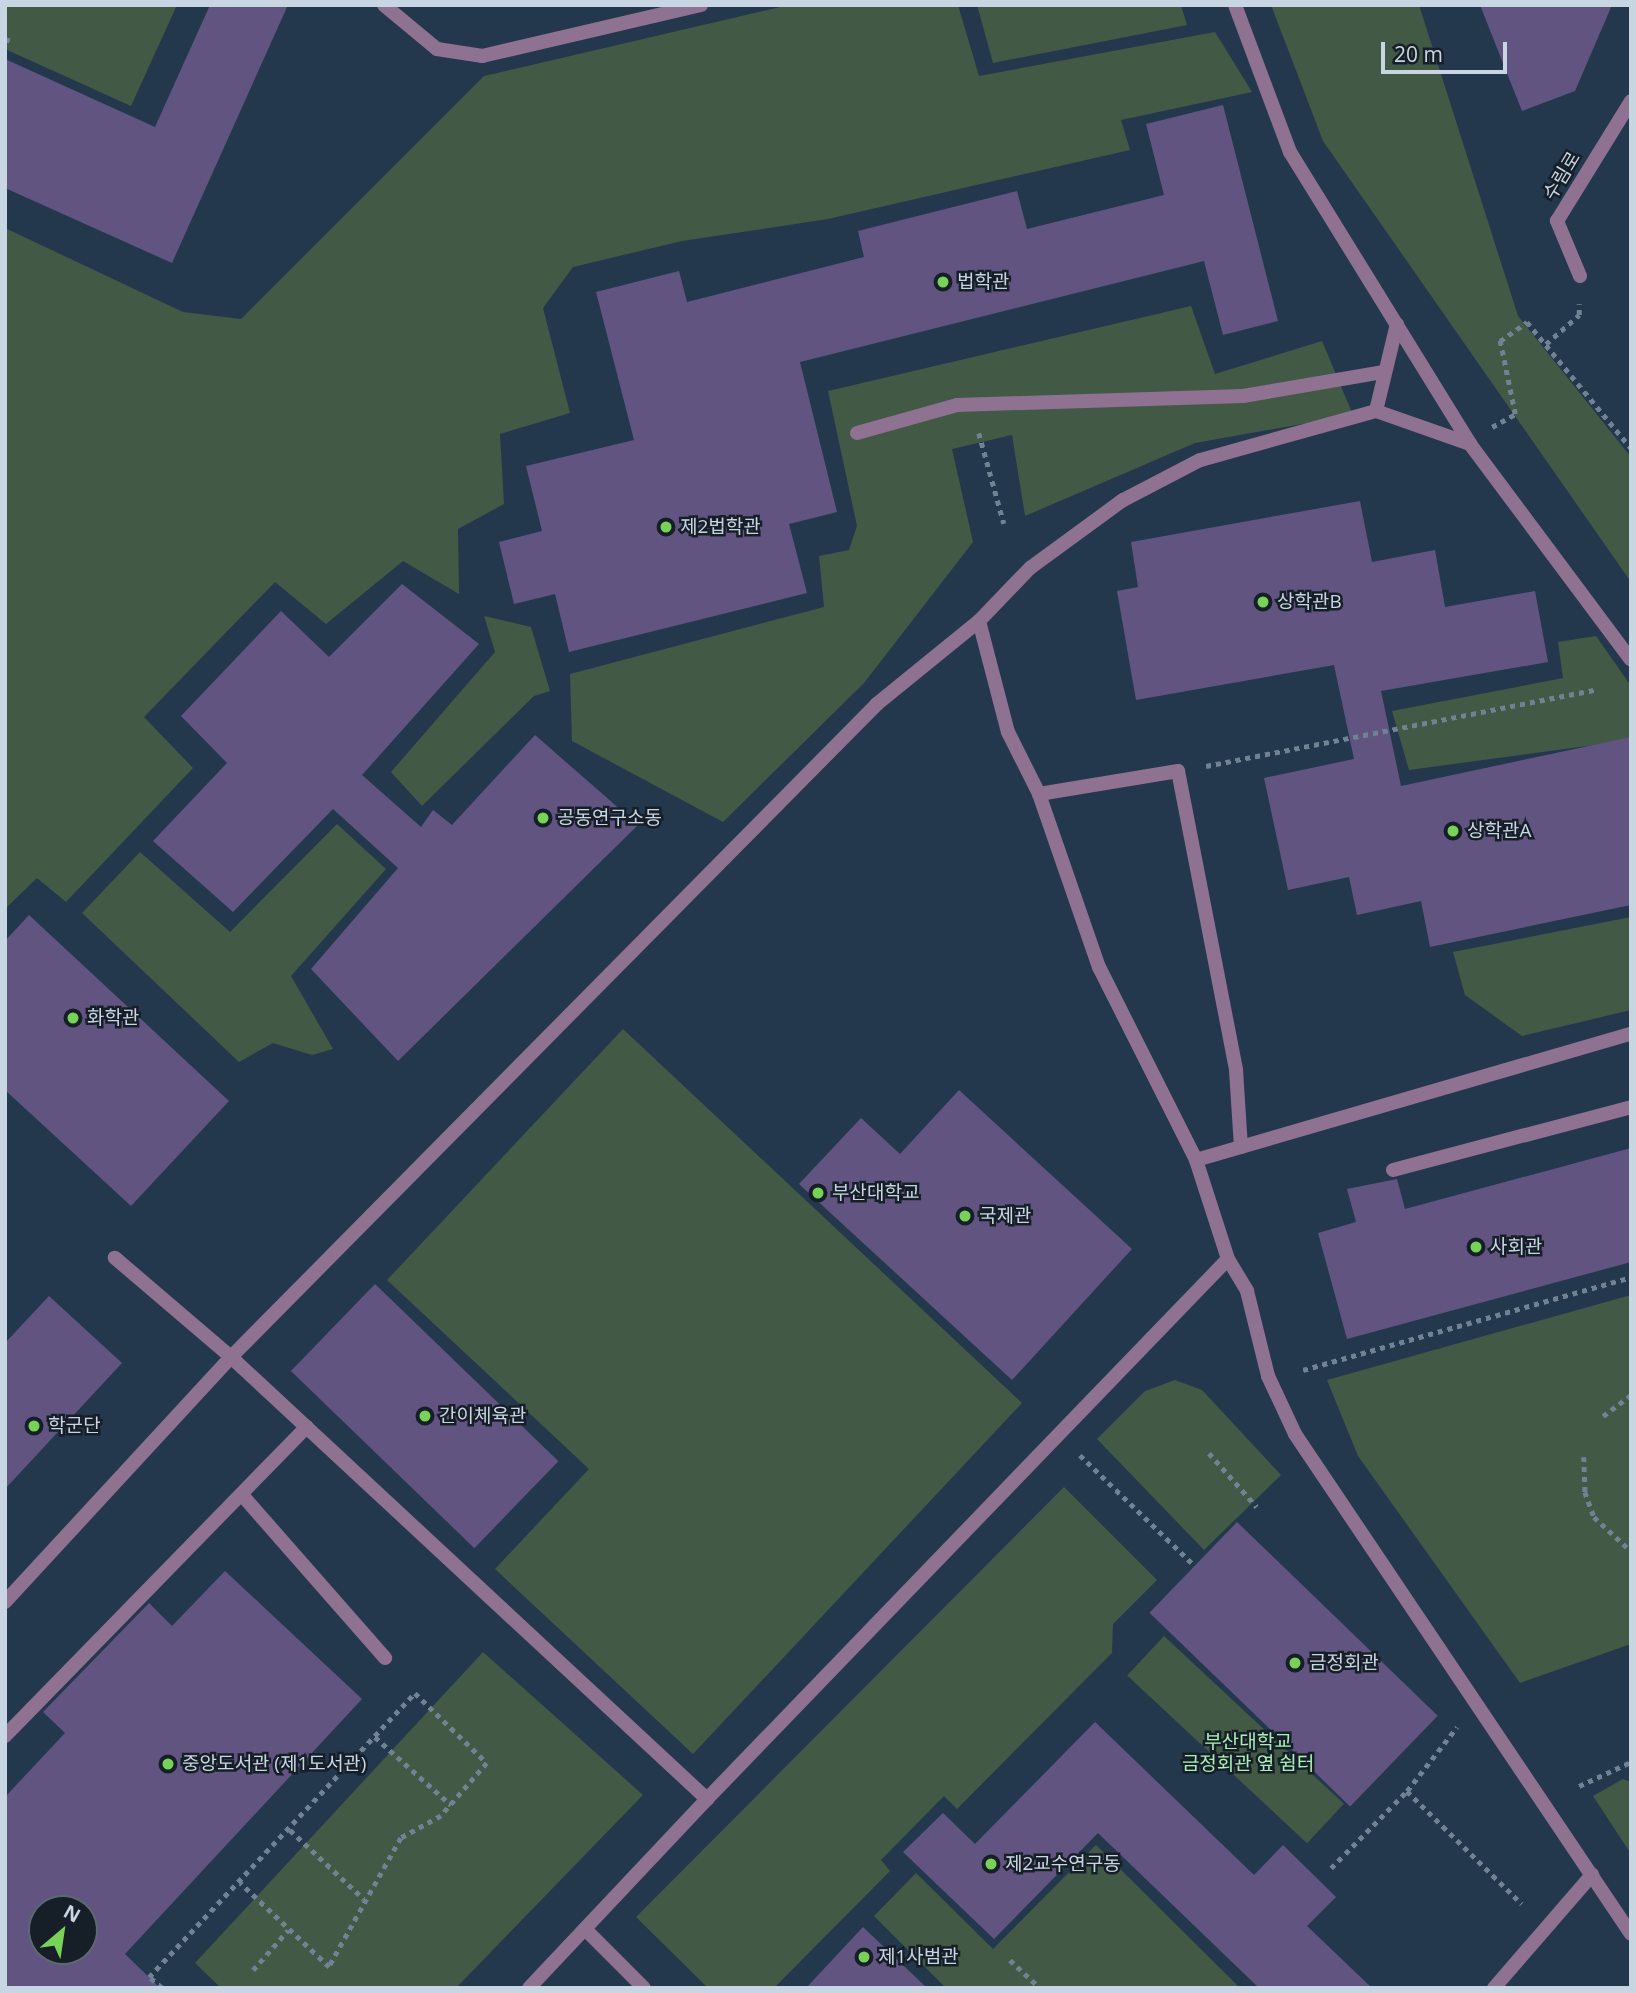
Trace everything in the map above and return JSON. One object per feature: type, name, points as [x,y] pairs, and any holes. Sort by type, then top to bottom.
[{"type":"street","points":[[384,5],[438,49],[482,56],[701,5]]},
{"type":"street","points":[[1235,5],[1290,152],[1470,444],[1631,660]]},
{"type":"street","name":"수림로","points":[[1580,276],[1557,221],[1631,101]]},
{"type":"street","points":[[1376,411],[1398,324]]},
{"type":"street","points":[[857,433],[971,405],[1243,396],[1384,372]]},
{"type":"street","points":[[5,1602],[231,1357],[877,704],[979,621],[1030,568],[1123,500],[1200,460],[1376,411],[1470,444]]},
{"type":"street","points":[[979,621],[1008,732],[1039,793],[1098,967],[1196,1160],[1228,1259],[1247,1291],[1268,1376],[1317,1474],[1477,1702],[1631,1934]]},
{"type":"street","points":[[1039,793],[1178,771],[1236,1070],[1241,1147]]},
{"type":"street","points":[[1196,1160],[1631,1034]]},
{"type":"street","points":[[1393,1170],[1631,1107]]},
{"type":"street","points":[[115,1258],[231,1357],[708,1799]]},
{"type":"street","points":[[528,1988],[1228,1259]]},
{"type":"street","points":[[5,1736],[307,1427]]},
{"type":"street","points":[[242,1495],[385,1658]]},
{"type":"street","points":[[1494,1988],[1592,1875]]},
{"type":"street","points":[[585,1929],[644,1988]]},
{"type":"path","points":[[1546,344],[1579,315],[1580,276]]},
{"type":"path","points":[[1490,428],[1515,414],[1500,341],[1527,322],[1631,449]]},
{"type":"path","points":[[971,405],[1004,524]]},
{"type":"path","points":[[1178,771],[1597,689]]},
{"type":"path","points":[[1303,1370],[1631,1277]]},
{"type":"path","points":[[1603,1416],[1631,1395]]},
{"type":"path","points":[[1209,1453],[1257,1507]]},
{"type":"path","points":[[1080,1455],[1195,1566]]},
{"type":"path","points":[[1584,1457],[1584,1492],[1594,1517],[1631,1552]]},
{"type":"path","points":[[162,1988],[149,1977],[240,1883],[415,1693],[487,1763],[452,1805],[401,1838],[363,1899],[329,1967],[240,1883]]},
{"type":"path","points":[[1331,1868],[1407,1791],[1477,1702]]},
{"type":"path","points":[[375,1737],[452,1805]]},
{"type":"path","points":[[1579,1786],[1631,1762]]},
{"type":"path","points":[[1407,1791],[1522,1904]]},
{"type":"path","points":[[290,1829],[363,1899]]},
{"type":"path","points":[[253,1970],[288,1930]]},
{"type":"path","points":[[1010,1960],[1040,1988]]},
{"type":"green space","points":[[5,5],[177,5],[131,106],[5,49]]},
{"type":"green space","points":[[789,5],[958,5],[979,76],[1215,32],[1252,92],[1121,120],[1130,150],[828,219],[682,241],[573,267],[543,308],[570,413],[500,434],[504,504],[458,529],[459,594],[403,561],[326,624],[275,582],[144,717],[193,768],[66,902],[37,878],[5,909],[5,228],[183,312],[241,319],[484,76]]},
{"type":"green space","points":[[977,5],[1181,5],[1187,25],[993,63]]},
{"type":"green space","points":[[1271,5],[1419,5],[1518,316],[1631,457],[1631,582],[1323,141]]},
{"type":"green space","points":[[1191,306],[1215,374],[1322,341],[1353,415],[1195,443],[1025,516],[1012,435],[952,449],[973,542],[864,683],[723,822],[572,741],[570,674],[824,607],[819,556],[849,550],[857,526],[828,391]]},
{"type":"green space","points":[[484,616],[531,627],[550,691],[534,696],[422,806],[391,772],[495,652]]},
{"type":"green space","points":[[1596,636],[1631,686],[1631,740],[1409,770],[1392,711],[1563,678],[1558,642]]},
{"type":"green space","points":[[337,824],[386,869],[291,976],[333,1049],[312,1055],[273,1043],[239,1062],[82,913],[140,852],[230,932]]},
{"type":"green space","points":[[1631,917],[1631,1010],[1522,1036],[1465,995],[1453,952]]},
{"type":"green space","points":[[623,1029],[1022,1403],[693,1754],[495,1569],[589,1469],[387,1280]]},
{"type":"green space","points":[[1631,1295],[1631,1644],[1520,1683],[1358,1456],[1327,1380]]},
{"type":"green space","points":[[1175,1380],[1202,1390],[1281,1475],[1204,1550],[1097,1439],[1145,1391]]},
{"type":"green space","points":[[1064,1487],[1157,1580],[1113,1624],[1112,1653],[957,1809],[944,1796],[881,1860],[890,1871],[774,1988],[708,1988],[636,1917]]},
{"type":"green space","name":"부산대학교 금정회관 옆 쉼터","points":[[1164,1636],[1344,1804],[1307,1843],[1127,1675]]},
{"type":"green space","points":[[483,1652],[643,1795],[456,1988],[221,1988],[195,1963]]},
{"type":"green space","points":[[1623,1779],[1631,1782],[1631,1854],[1593,1796]]},
{"type":"green space","points":[[1096,1845],[1240,1988],[946,1988],[874,1916],[916,1873],[993,1949]]},
{"type":"building","points":[[210,5],[288,5],[172,263],[5,188],[5,59],[155,127]]},
{"type":"building","points":[[1480,5],[1612,5],[1575,91],[1522,111]]},
{"type":"building","points":[[1223,105],[1278,321],[1223,335],[1204,261],[800,362],[837,512],[789,524],[807,593],[569,652],[555,594],[514,604],[499,542],[542,531],[526,466],[634,440],[596,292],[679,271],[687,302],[864,257],[858,231],[1017,191],[1027,229],[1164,195],[1146,124]]},
{"type":"building","points":[[1360,501],[1372,562],[1435,550],[1445,607],[1535,591],[1548,662],[1381,691],[1401,786],[1631,737],[1631,905],[1430,947],[1421,901],[1357,915],[1349,877],[1288,890],[1264,778],[1354,759],[1334,665],[1136,700],[1117,591],[1138,587],[1131,542]]},
{"type":"building","name":"공동연구소동","points":[[402,584],[479,644],[362,775],[421,827],[433,810],[452,825],[535,735],[638,825],[398,1061],[311,969],[398,868],[333,809],[233,912],[153,841],[227,763],[181,716],[281,611],[329,657]]},
{"type":"building","name":"화학관","points":[[29,915],[229,1101],[131,1206],[5,1090],[5,941]]},
{"type":"building","name":"국제관","points":[[959,1090],[1132,1249],[1012,1380],[799,1184],[861,1118],[900,1154]]},
{"type":"building","name":"사회관","points":[[1631,1148],[1631,1262],[1347,1339],[1318,1233],[1356,1222],[1347,1189],[1397,1179],[1405,1209]]},
{"type":"building","name":"간이체육관","points":[[375,1284],[558,1461],[474,1548],[291,1371]]},
{"type":"building","name":"학군단","points":[[49,1296],[122,1363],[5,1489],[5,1343]]},
{"type":"building","name":"금정회관","points":[[1237,1522],[1438,1716],[1350,1806],[1149,1613]]},
{"type":"building","name":"중앙도서관 (제1도서관)","points":[[225,1571],[362,1699],[125,1954],[160,1988],[5,1988],[5,1797],[65,1733],[43,1712],[149,1603],[172,1626]]},
{"type":"building","name":"제2교수연구동","points":[[1095,1722],[1254,1875],[1283,1845],[1336,1897],[1307,1926],[1372,1988],[1259,1988],[1098,1833],[994,1939],[903,1852],[943,1813],[975,1844]]},
{"type":"building","name":"제1사범관","points":[[863,1927],[927,1988],[806,1988]]},
{"type":"place","name":"법학관","points":[[943,282]]},
{"type":"place","name":"제2법학관","points":[[666,527]]},
{"type":"place","name":"상학관B","points":[[1263,602]]},
{"type":"place","name":"공동연구소동","points":[[543,818]]},
{"type":"place","name":"상학관A","points":[[1453,831]]},
{"type":"place","name":"화학관","points":[[73,1018]]},
{"type":"place","name":"부산대학교","points":[[818,1193]]},
{"type":"place","name":"국제관","points":[[965,1216]]},
{"type":"place","name":"사회관","points":[[1476,1247]]},
{"type":"place","name":"간이체육관","points":[[425,1416]]},
{"type":"place","name":"학군단","points":[[34,1426]]},
{"type":"place","name":"금정회관","points":[[1295,1663]]},
{"type":"place","name":"중앙도서관 (제1도서관)","points":[[168,1764]]},
{"type":"place","name":"제2교수연구동","points":[[991,1864]]},
{"type":"place","name":"제1사범관","points":[[864,1957]]}]
